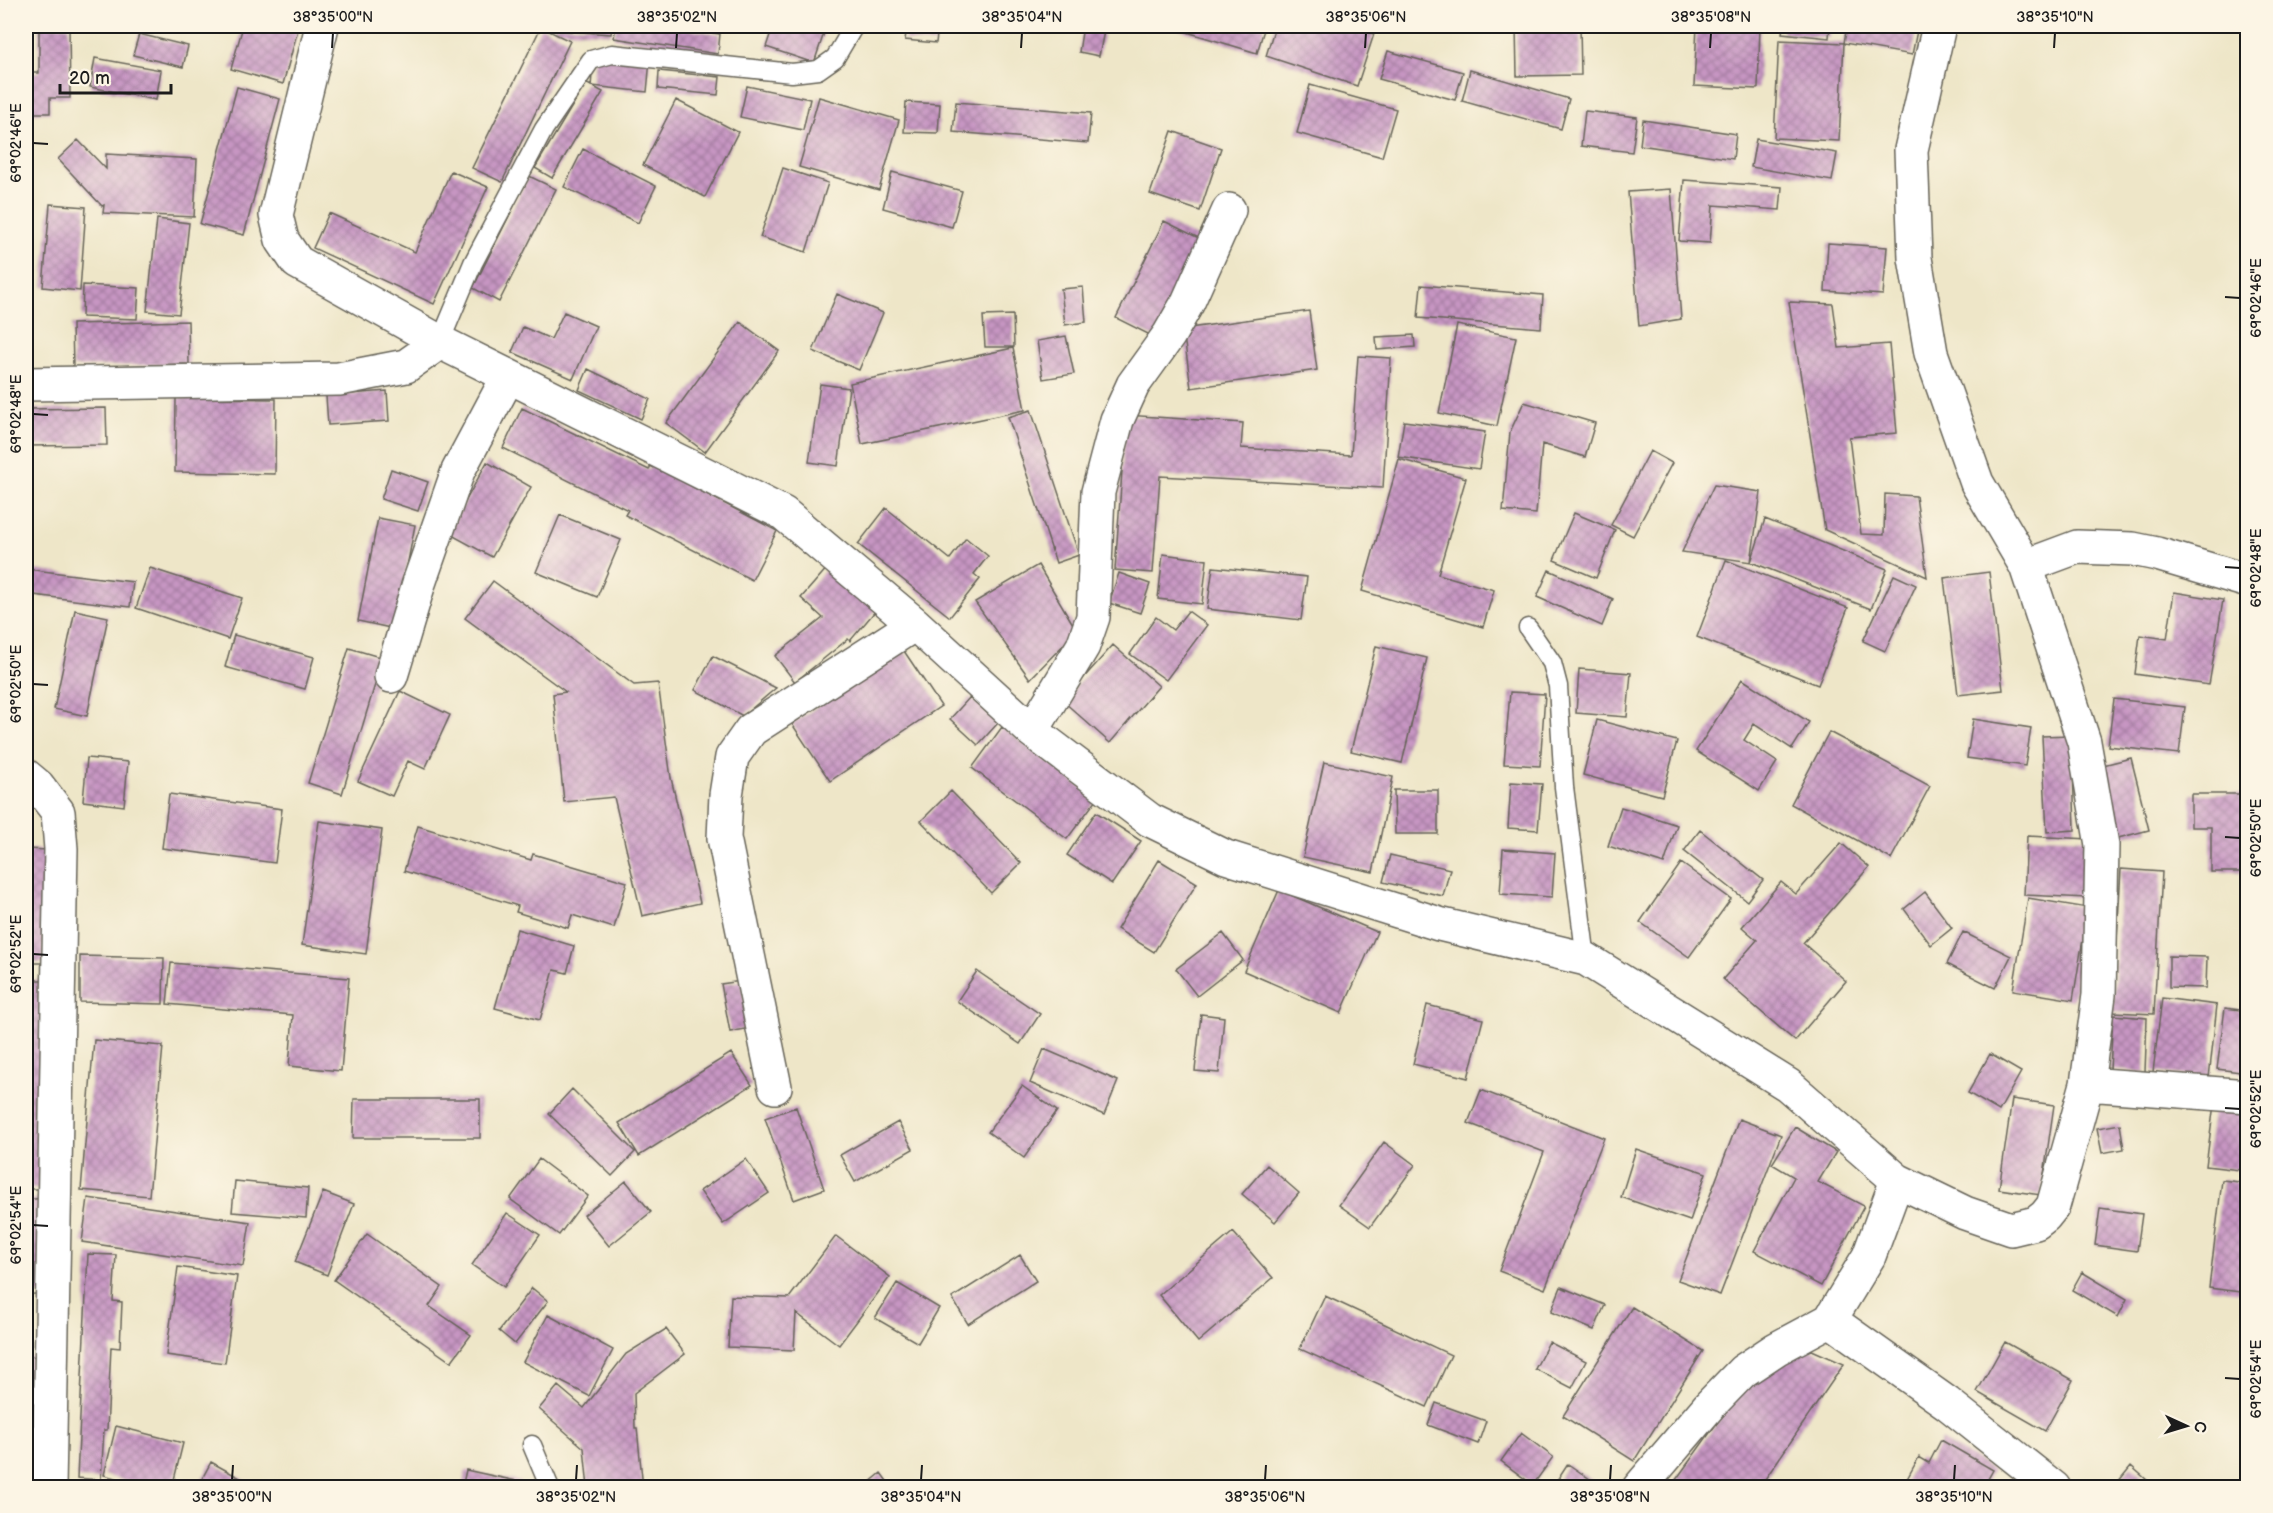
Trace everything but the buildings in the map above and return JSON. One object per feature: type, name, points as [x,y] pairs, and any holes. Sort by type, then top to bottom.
[{"type":"street","points":[[322,26],[276,215],[282,240],[297,262],[440,342],[783,513],[915,624],[1032,731],[1150,820],[1226,857],[1439,924],[1586,960],[1788,1085],[1897,1180],[1965,1213],[2011,1229],[2036,1223],[2053,1206],[2087,1084],[2099,995],[2102,845],[2084,742],[2026,566],[1977,483],[1931,353],[1917,268],[1911,150],[1939,26]]},
{"type":"street","points":[[1032,731],[1083,646],[1093,617],[1098,492],[1117,420],[1133,385],[1169,335],[1188,302],[1229,210]]},
{"type":"street","points":[[26,384],[339,379],[406,366],[440,342]]},
{"type":"street","points":[[391,676],[425,563],[458,471],[508,377]]},
{"type":"street","points":[[2026,566],[2077,548],[2133,549],[2247,581]]},
{"type":"street","points":[[775,1087],[724,838],[726,795],[732,757],[751,730],[915,624]]},
{"type":"street","points":[[26,776],[38,786],[57,812],[61,849],[49,1488]]},
{"type":"street","points":[[2087,1084],[2247,1096]]},
{"type":"street","points":[[1639,1488],[1709,1406],[1743,1371],[1776,1349],[1830,1320],[1869,1256],[1897,1180]]},
{"type":"street","points":[[1830,1320],[1947,1403],[2054,1488]]},
{"type":"lane","points":[[440,342],[473,263],[538,140],[591,60],[612,54],[792,73],[818,70],[835,58],[854,26]]},
{"type":"lane","points":[[1528,628],[1552,663],[1558,686],[1564,787],[1586,960]]},
{"type":"lane","points":[[532,1445],[550,1488]]}]
